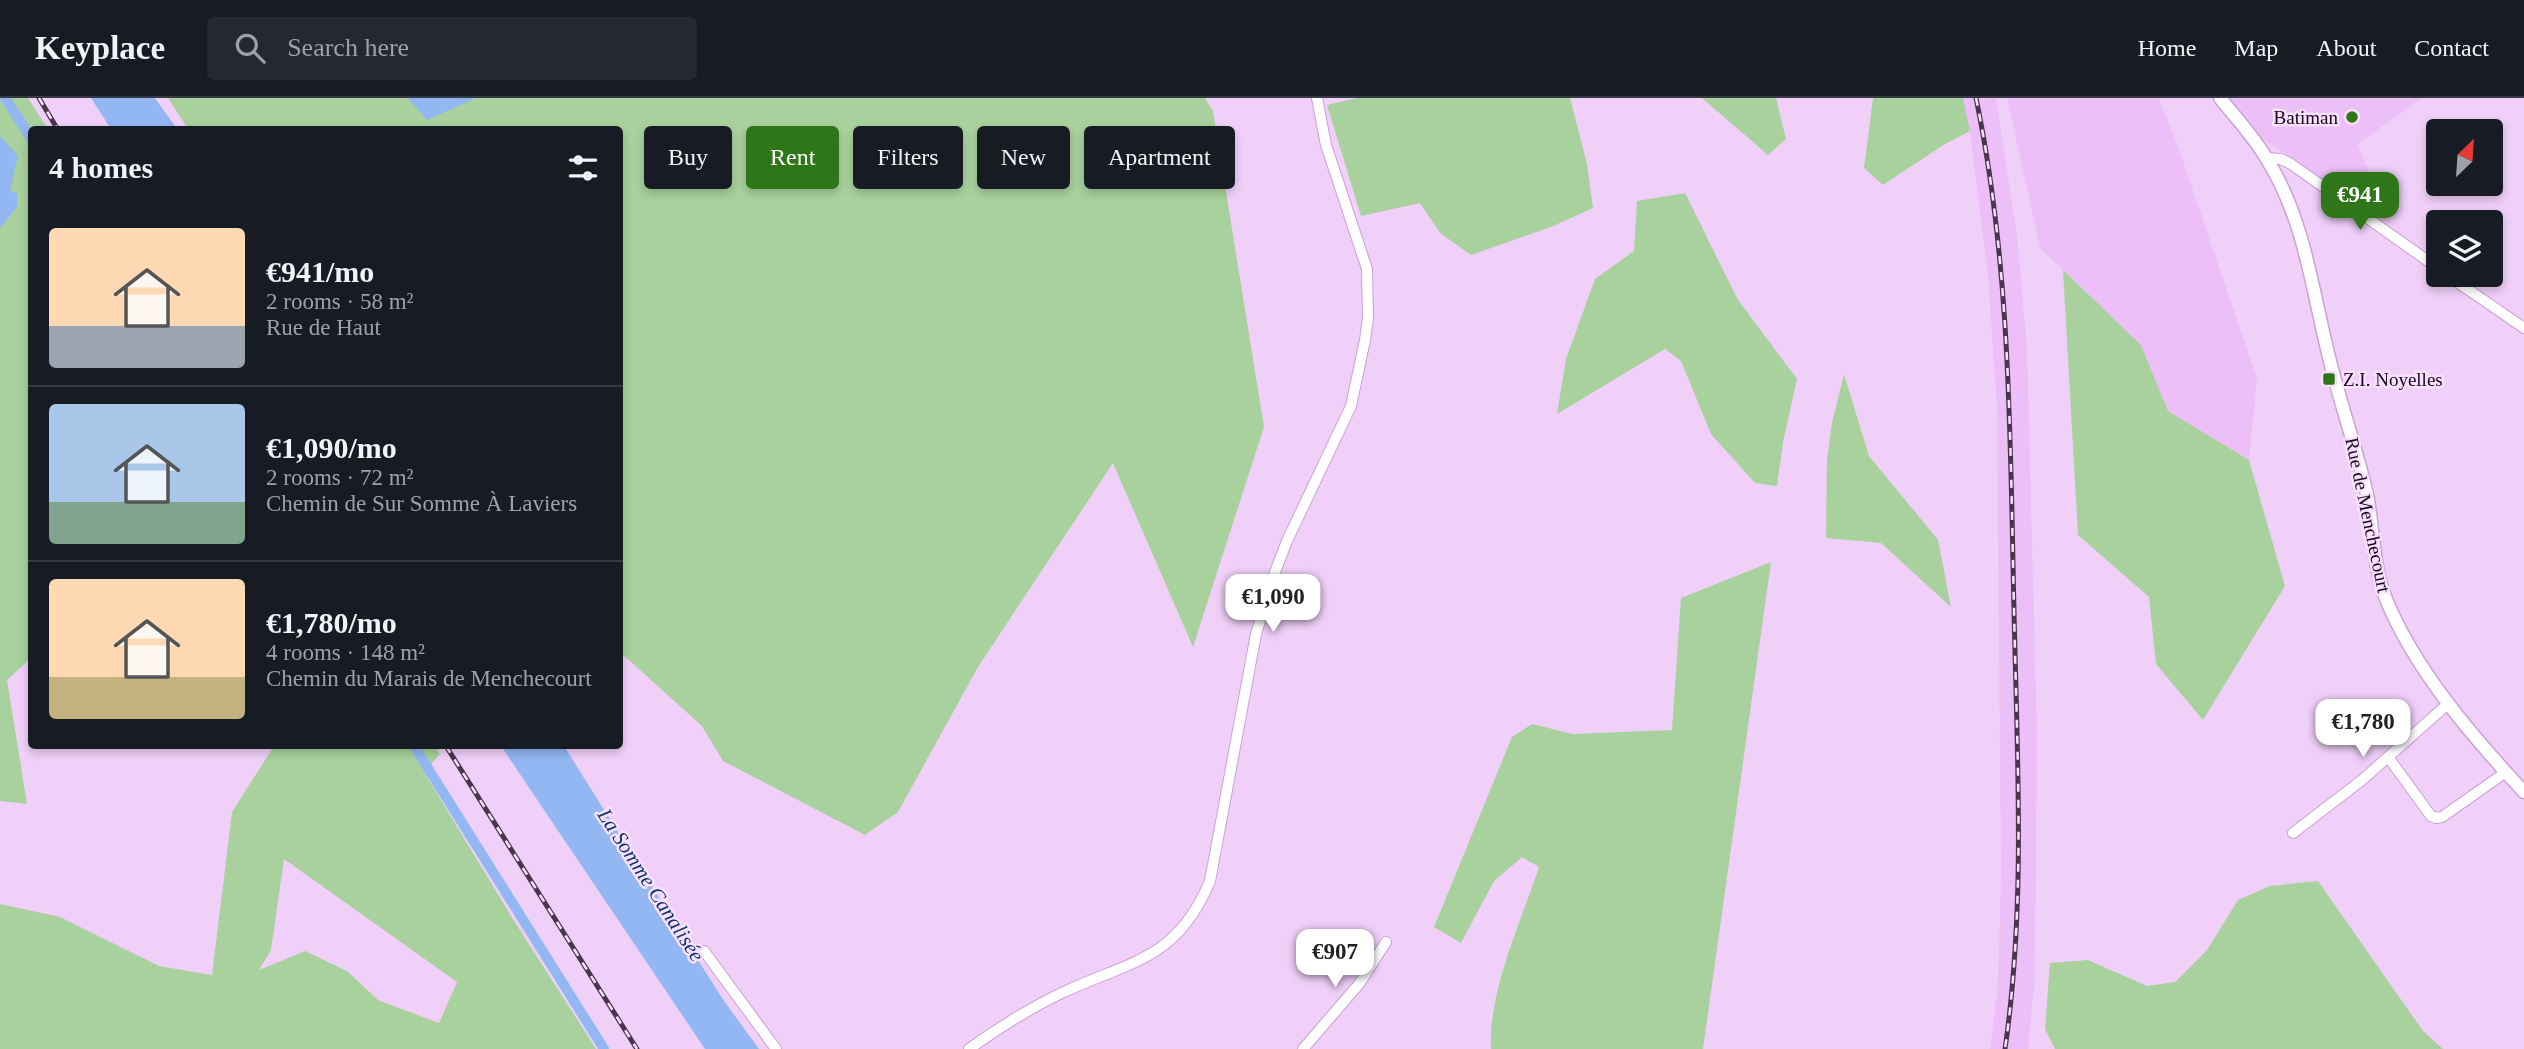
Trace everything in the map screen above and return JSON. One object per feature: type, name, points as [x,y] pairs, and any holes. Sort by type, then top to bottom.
[{"type":"main road","name":"Rue de Menchecourt","points":[[2220,98],[2267,158],[2297,223],[2307,256],[2331,367],[2366,491],[2381,586],[2400,628],[2449,703],[2524,792]]},
{"type":"street","points":[[969,1049],[1023,1012],[1067,990],[1151,955],[1176,934],[1201,901],[1210,881],[1256,634],[1275,572],[1300,512],[1351,406],[1365,340],[1367,269],[1326,145],[1317,98]]},
{"type":"street","points":[[2267,158],[2281,159],[2426,260]]},
{"type":"street","points":[[2276,175],[2284,170],[2300,172]]},
{"type":"street","points":[[2464,287],[2524,328]]},
{"type":"street","points":[[2293,833],[2388,757],[2449,703]]},
{"type":"street","points":[[2388,757],[2431,816],[2436,818],[2442,817],[2506,772]]},
{"type":"street","points":[[1303,1049],[1359,984],[1386,942]]},
{"type":"street","points":[[704,951],[776,1049]]},
{"type":"shaded area","points":[[1963,98],[1996,98],[2017,236],[2027,347],[2037,734],[2035,977],[2028,1049],[1990,1049],[1998,984],[2001,875],[1997,407],[1988,276],[1970,131]]},
{"type":"shaded area","points":[[2007,98],[2159,98],[2178,146],[2257,379],[2249,460],[2168,411],[2141,345],[2040,248]]},
{"type":"shaded area","points":[[2218,98],[2421,98],[2358,144],[2388,223],[2263,139]]},
{"type":"green space","points":[[0,98],[28,98],[46,126],[28,126],[28,661],[7,680],[27,804],[0,801]]},
{"type":"green space","points":[[168,98],[1205,98],[1213,111],[1215,126],[1084,126],[1084,189],[1226,189],[1264,427],[1193,647],[1113,463],[978,667],[898,812],[865,835],[723,761],[702,726],[623,655],[623,126],[186,126]]},
{"type":"green space","points":[[1357,98],[1570,98],[1587,164],[1593,208],[1551,227],[1471,255],[1440,233],[1420,203],[1361,216],[1327,105]]},
{"type":"green space","points":[[1702,98],[1776,98],[1786,139],[1768,155]]},
{"type":"green space","points":[[1873,98],[1963,98],[1970,131],[1945,144],[1883,185],[1864,168]]},
{"type":"green space","points":[[1685,193],[1738,300],[1797,379],[1783,442],[1777,486],[1755,483],[1711,434],[1681,361],[1665,349],[1557,414],[1566,359],[1595,279],[1634,251],[1637,201]]},
{"type":"green space","points":[[2063,270],[2141,345],[2168,411],[2249,460],[2285,586],[2203,720],[2156,664],[2149,597],[2078,535]]},
{"type":"green space","points":[[1844,374],[1869,456],[1938,540],[1951,607],[1881,543],[1826,538],[1827,459],[1832,423]]},
{"type":"green space","points":[[1771,562],[1703,1049],[1491,1049],[1491,1027],[1500,980],[1539,867],[1522,857],[1494,881],[1461,943],[1434,927],[1512,737],[1532,724],[1573,734],[1672,730],[1681,598]]},
{"type":"green space","points":[[272,749],[437,749],[440,754],[424,772],[596,1049],[0,1049],[0,904],[60,917],[159,966],[212,975],[232,812]],"holes":[[[284,859],[457,982],[439,1023],[378,1000],[347,971],[305,951],[259,970],[271,950]]]},
{"type":"green space","points":[[2318,881],[2423,1031],[2443,1049],[2055,1049],[2045,1029],[2050,963],[2088,960],[2147,986],[2175,982],[2207,950],[2238,900],[2270,886]]},
{"type":"water","points":[[91,98],[155,98],[175,126],[109,126]]},
{"type":"water","points":[[408,98],[476,98],[427,120]]},
{"type":"water","points":[[0,136],[18,156],[10,190],[17,194],[17,207],[0,228]]},
{"type":"water","name":"La Somme Canalisée","points":[[503,749],[566,749],[722,998],[759,1049],[705,1049]]},
{"type":"waterway","points":[[5,98],[28,134]]},
{"type":"waterway","points":[[416,749],[604,1049]]},
{"type":"railway","points":[[39,98],[56,126]]},
{"type":"railway","points":[[1976,98],[1996,225],[2007,353],[2009,417],[2019,830],[2016,940],[2005,1049]]},
{"type":"railway","points":[[448,749],[637,1049]]},
{"type":"place","name":"Batiman","points":[[2352,117]]},
{"type":"place","name":"Z.I. Noyelles","points":[[2329,379]]}]
